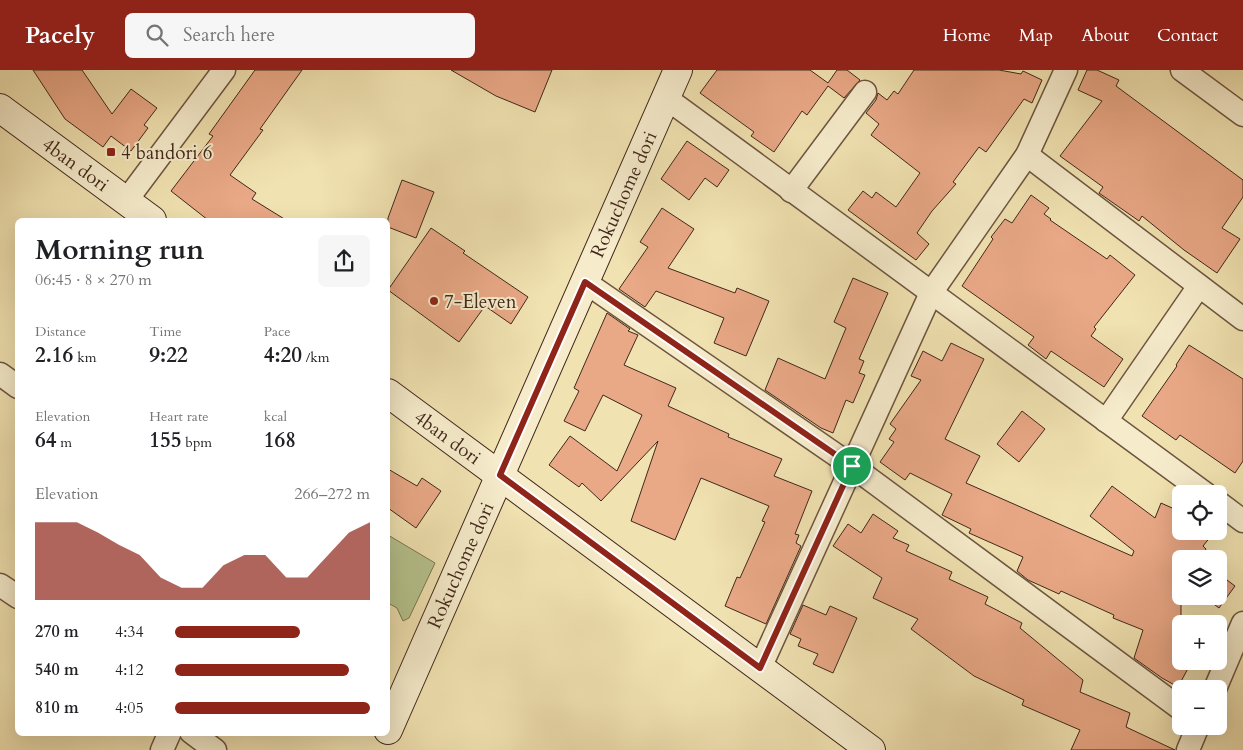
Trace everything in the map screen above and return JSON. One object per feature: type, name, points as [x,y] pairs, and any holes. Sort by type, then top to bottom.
[{"type":"street","points":[[126,200],[224,70]]},
{"type":"street","name":"Rokuchome dori","points":[[390,724],[678,70]]},
{"type":"street","points":[[760,668],[931,293],[1027,155],[1066,70]]},
{"type":"street","points":[[1182,70],[1243,115]]},
{"type":"street","points":[[791,191],[865,92]]},
{"type":"street","points":[[666,98],[1194,485]]},
{"type":"street","name":"4ban dori","points":[[0,108],[149,218]]},
{"type":"street","points":[[1027,155],[1243,319]]},
{"type":"street","points":[[585,282],[852,466],[1172,702]]},
{"type":"street","points":[[1106,421],[1199,286]]},
{"type":"street","points":[[0,374],[15,385]]},
{"type":"street","name":"4ban dori","points":[[390,394],[871,750]]},
{"type":"street","points":[[1227,509],[1243,521]]},
{"type":"street","points":[[0,585],[15,595]]},
{"type":"street","points":[[1218,680],[1243,623]]},
{"type":"street","points":[[1188,750],[1194,735]]},
{"type":"street","points":[[162,750],[168,736]]},
{"type":"street","points":[[196,736],[215,750]]},
{"type":"street","name":"Rokuchome dori","points":[[379,750],[385,736]]},
{"type":"green space","points":[[390,536],[435,563],[409,618],[403,621],[397,608],[390,604]]},
{"type":"building","points":[[33,70],[82,70],[112,114],[131,89],[157,108],[144,125],[148,128],[131,151],[111,136],[103,147],[65,119]]},
{"type":"building","points":[[255,70],[302,70],[260,129],[263,130],[230,175],[256,193],[252,199],[283,218],[205,218],[171,191],[213,136],[209,134]]},
{"type":"building","points":[[451,70],[552,70],[535,112],[496,96]]},
{"type":"building","points":[[717,70],[810,70],[828,83],[837,70],[847,70],[860,80],[844,98],[828,86],[807,115],[802,111],[774,152],[751,136],[754,132],[700,93]]},
{"type":"building","points":[[914,70],[999,70],[1021,74],[1023,71],[1042,80],[1032,103],[1024,99],[986,152],[979,147],[953,182],[956,184],[932,211],[917,233],[929,244],[916,260],[848,210],[863,191],[872,198],[876,192],[896,207],[920,173],[871,135],[879,124],[866,113],[876,100],[878,93],[887,100],[894,91],[898,94]]},
{"type":"building","points":[[1087,70],[1097,70],[1119,80],[1116,86],[1243,180],[1243,197],[1222,228],[1240,239],[1217,273],[1184,250],[1142,216],[1139,221],[1099,193],[1103,187],[1060,156],[1102,101],[1078,90]]},
{"type":"building","points":[[687,141],[729,170],[717,187],[705,178],[689,200],[661,179]]},
{"type":"building","points":[[402,180],[434,192],[416,238],[390,228],[390,218],[388,218]]},
{"type":"building","points":[[1031,195],[1049,208],[1044,214],[1050,220],[1107,259],[1110,255],[1135,275],[1094,327],[1096,329],[1091,336],[1123,359],[1104,387],[1051,351],[1046,359],[1028,345],[1034,337],[962,286],[993,239],[991,237],[1005,219],[1012,223]]},
{"type":"building","points":[[662,208],[694,229],[668,268],[735,293],[737,288],[769,301],[746,356],[714,343],[724,318],[656,291],[645,307],[619,289],[648,247],[640,242]]},
{"type":"building","points":[[431,228],[465,251],[463,253],[528,297],[511,324],[485,306],[459,342],[390,291],[390,287]]},
{"type":"building","points":[[853,278],[888,293],[859,359],[864,361],[859,373],[865,375],[853,403],[846,400],[833,433],[821,428],[765,390],[778,358],[825,379],[846,328],[834,322]]},
{"type":"building","points":[[607,313],[630,329],[628,331],[638,335],[624,365],[676,388],[668,406],[729,434],[728,437],[782,459],[774,476],[812,491],[795,534],[799,535],[796,543],[801,546],[766,624],[725,606],[737,577],[740,578],[765,522],[762,521],[769,506],[701,478],[675,540],[631,521],[658,441],[601,501],[582,483],[579,487],[549,465],[570,436],[617,471],[642,415],[603,395],[585,431],[564,421],[579,391],[574,388]]},
{"type":"building","points":[[951,343],[984,359],[945,439],[980,456],[966,483],[1132,556],[1134,551],[1090,516],[1112,486],[1155,518],[1161,503],[1172,508],[1172,540],[1208,540],[1203,546],[1205,550],[1172,550],[1172,605],[1181,605],[1181,615],[1172,615],[1172,670],[1187,670],[1182,680],[1172,680],[1172,684],[1134,658],[1143,630],[1113,618],[1114,615],[1061,591],[1059,594],[1028,580],[1017,571],[1023,557],[969,533],[971,529],[942,515],[952,494],[910,473],[905,480],[880,462],[894,442],[889,439],[896,429],[890,424],[921,380],[911,376],[923,351],[942,361]]},
{"type":"building","points":[[1189,345],[1243,379],[1243,461],[1235,473],[1180,435],[1176,440],[1142,416],[1177,366]]},
{"type":"building","points":[[1022,411],[1045,429],[1019,462],[997,444]]},
{"type":"building","points":[[390,470],[417,486],[422,478],[441,491],[416,528],[390,509]]},
{"type":"building","points":[[873,514],[898,531],[893,538],[909,545],[906,551],[952,572],[949,579],[988,597],[985,604],[1022,623],[1020,628],[1083,680],[1080,692],[1130,713],[1126,727],[1175,750],[1071,750],[1080,730],[1022,705],[1024,700],[974,676],[911,629],[918,619],[873,598],[882,578],[833,546],[848,524],[861,533]]},
{"type":"building","points":[[1227,580],[1235,586],[1227,597]]},
{"type":"building","points":[[803,605],[826,615],[830,606],[857,618],[833,673],[813,664],[818,654],[798,646],[801,639],[790,634]]},
{"type":"place","name":"4 bandori 6","points":[[111,152]]},
{"type":"place","name":"7-Eleven","points":[[434,301]]},
{"type":"route","points":[[585,282],[852,466],[760,668],[500,475],[585,282]]}]
